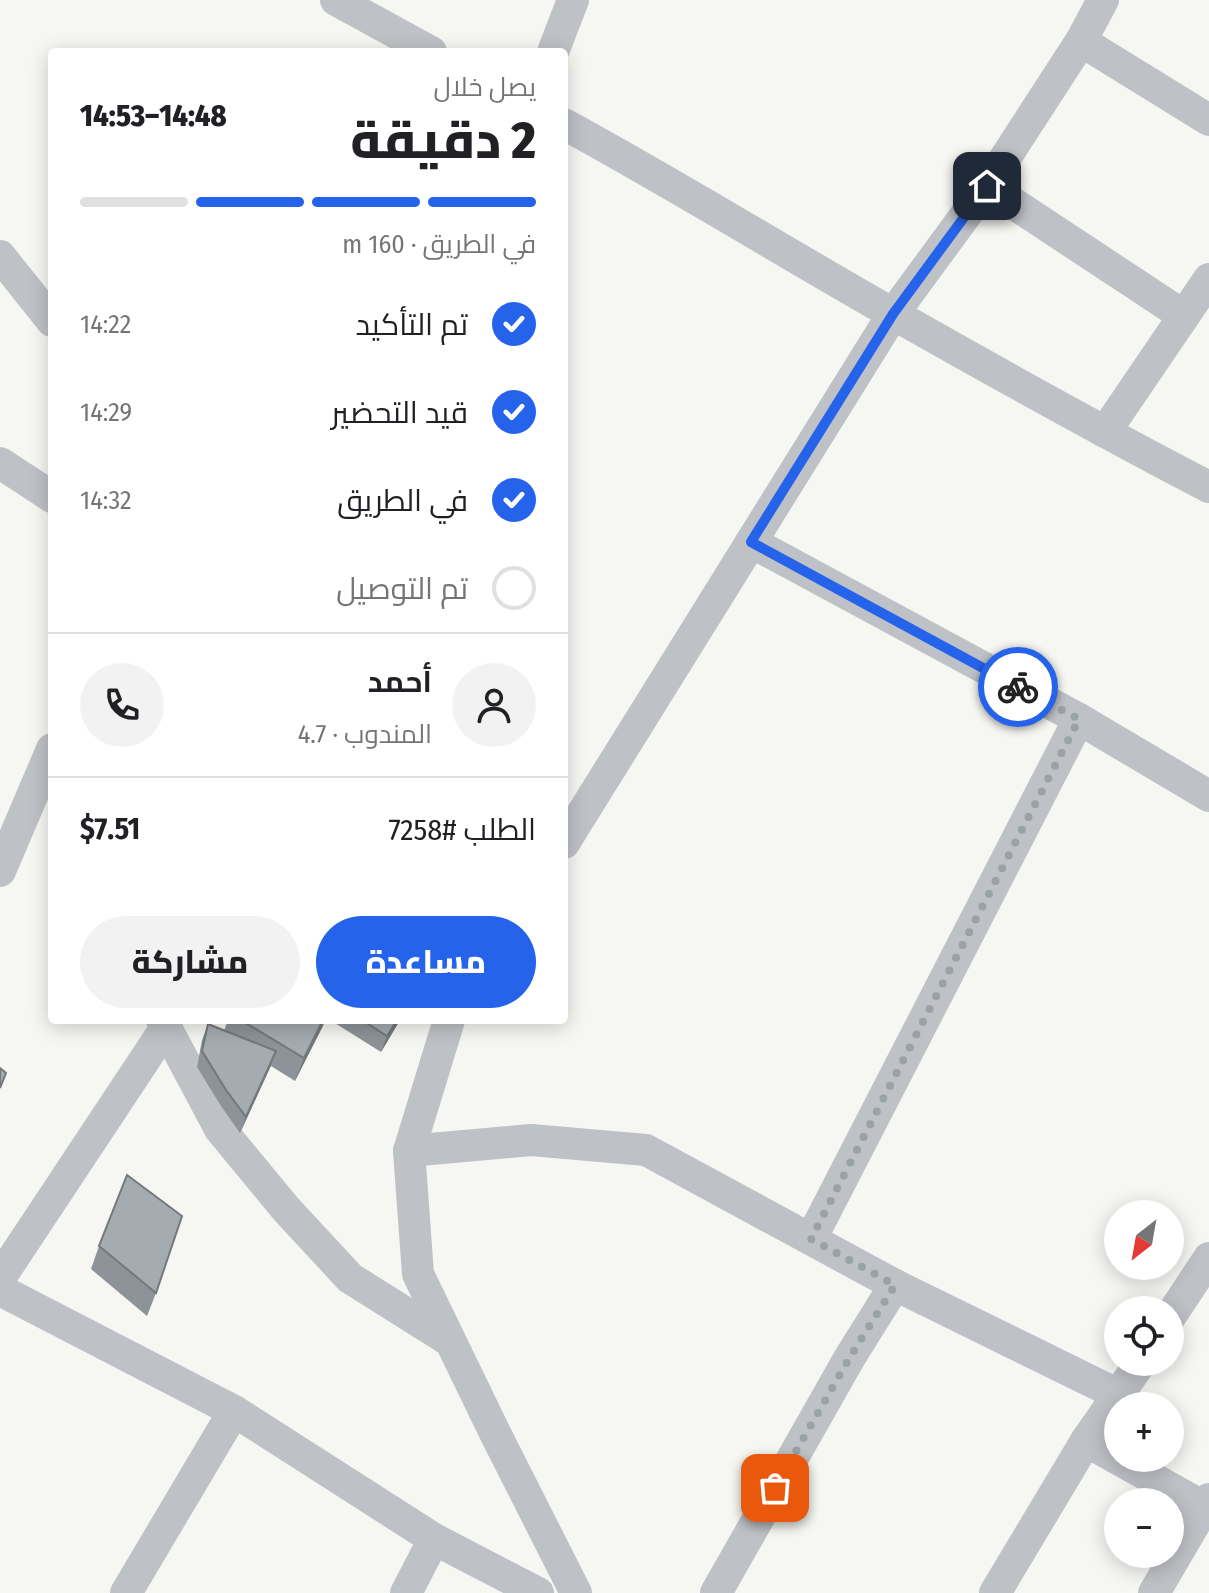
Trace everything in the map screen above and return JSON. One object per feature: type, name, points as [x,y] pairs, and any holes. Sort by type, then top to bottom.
[{"type":"street","points":[[336,0],[424,48]]},
{"type":"street","points":[[555,48],[573,0]]},
{"type":"street","points":[[568,830],[893,314],[987,186],[1081,41],[1103,0]]},
{"type":"street","points":[[1081,41],[1209,120]]},
{"type":"street","points":[[568,126],[680,188],[893,314],[1209,487]]},
{"type":"street","points":[[987,186],[1184,316]]},
{"type":"street","points":[[0,256],[48,316]]},
{"type":"street","points":[[1105,432],[1209,279]]},
{"type":"street","points":[[0,463],[48,494]]},
{"type":"street","points":[[751,542],[1079,719],[1209,796]]},
{"type":"street","points":[[811,1239],[1079,719]]},
{"type":"street","points":[[0,871],[48,762]]},
{"type":"street","points":[[0,1278],[164,1024],[220,1129],[286,1209],[350,1278],[450,1341]]},
{"type":"street","points":[[448,1024],[409,1151],[418,1274],[576,1593]]},
{"type":"street","points":[[409,1151],[531,1140],[646,1150],[895,1285],[1113,1392]]},
{"type":"street","points":[[1184,1296],[1209,1258]]},
{"type":"street","points":[[716,1593],[850,1357],[895,1285]]},
{"type":"street","points":[[0,1290],[234,1411],[434,1539],[538,1593]]},
{"type":"street","points":[[126,1593],[234,1411]]},
{"type":"street","points":[[995,1593],[1104,1416]]},
{"type":"street","points":[[1086,1441],[1206,1503],[1154,1593]]},
{"type":"street","points":[[406,1593],[434,1539]]},
{"type":"building","points":[[208,1024],[276,1051],[246,1117],[202,1051]]},
{"type":"building","points":[[248,1024],[321,1024],[304,1058]]},
{"type":"building","points":[[368,1024],[394,1024],[387,1036]]},
{"type":"building","points":[[0,1068],[6,1073],[0,1088]]},
{"type":"building","points":[[127,1175],[182,1216],[156,1293],[99,1246]]},
{"type":"way so far","points":[[775,1488],[895,1285],[811,1239],[1079,719],[1018,687]]},
{"type":"route","points":[[987,186],[893,314],[751,542],[1018,687]]}]
